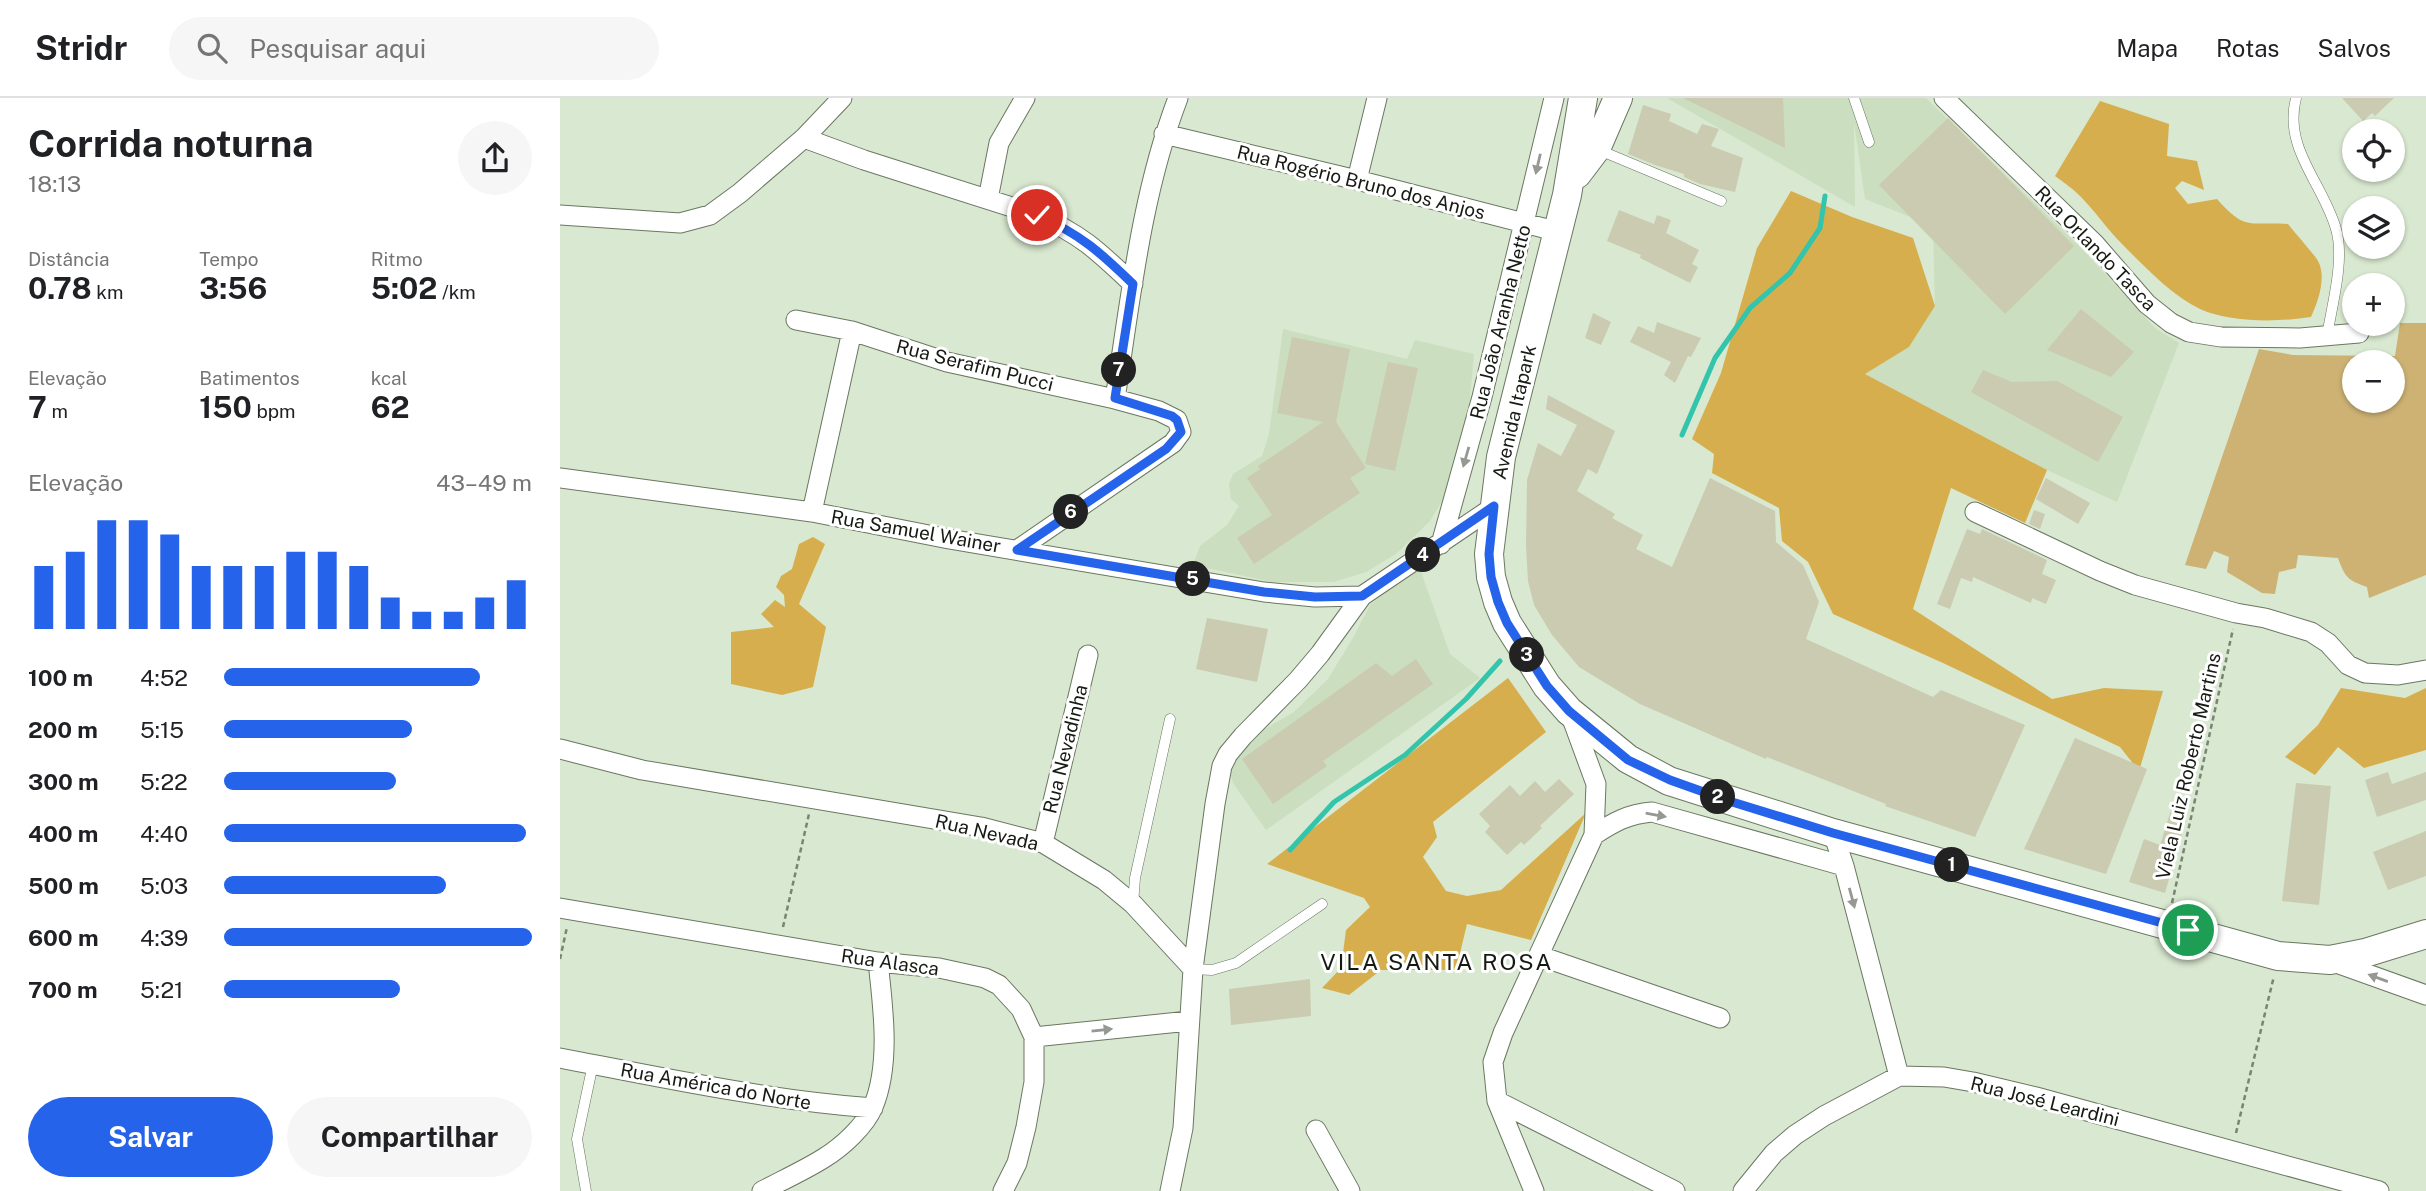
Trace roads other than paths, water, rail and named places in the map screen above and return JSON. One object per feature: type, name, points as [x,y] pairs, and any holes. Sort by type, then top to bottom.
[{"type":"main road","name":"Avenida Itapark","points":[[1572,184],[1583,98]]},
{"type":"main road","name":"Avenida Itapark","points":[[1602,98],[1598,118],[1572,184],[1501,457],[1489,554],[1491,577],[1507,623],[1547,686],[1569,711],[1628,760],[1670,780],[1833,833],[2278,956],[2330,960],[2365,953],[2426,934]]},
{"type":"main road","points":[[1572,184],[1596,149],[1618,98]]},
{"type":"street","points":[[560,215],[680,223],[710,215],[804,138],[842,98]]},
{"type":"street","points":[[988,199],[994,156],[1025,98]]},
{"type":"street","points":[[1115,398],[1146,202],[1164,134],[1178,98]]},
{"type":"street","points":[[1357,180],[1377,98]]},
{"type":"street","name":"Rua João Aranha Netto","points":[[1441,544],[1482,397],[1554,98]]},
{"type":"street","name":"Rua Orlando Tasca","points":[[1944,98],[2094,243],[2147,304],[2171,323],[2189,332],[2221,337],[2300,338],[2342,335]]},
{"type":"street","name":"Rua Rogério Bruno dos Anjos","points":[[1164,134],[1559,232]]},
{"type":"street","points":[[804,138],[1063,226],[1100,252],[1133,284]]},
{"type":"street","name":"Rua Serafim Pucci","points":[[796,320],[852,331],[947,362],[1115,398],[1172,416],[1181,426],[1179,437],[1148,461],[1017,550]]},
{"type":"street","points":[[811,512],[852,331]]},
{"type":"street","name":"Rua Samuel Wainer","points":[[560,478],[811,512],[949,539],[1264,592],[1315,597],[1362,596]]},
{"type":"street","points":[[1170,1191],[1183,1128],[1193,969],[1222,766],[1243,736],[1298,680],[1362,596],[1494,506]]},
{"type":"street","points":[[1975,512],[2135,585],[2311,632],[2328,643],[2348,665],[2365,673],[2398,674],[2426,670]]},
{"type":"street","name":"Rua Nevadinha","points":[[1042,843],[1088,655]]},
{"type":"street","points":[[1534,1191],[1497,1101],[1493,1062],[1503,1033],[1594,835],[1596,784],[1569,711]]},
{"type":"street","name":"Rua Nevada","points":[[560,749],[642,770],[981,827],[1042,843],[1104,880],[1133,904],[1193,969]]},
{"type":"street","points":[[1596,806],[1619,819]]},
{"type":"street","points":[[1594,835],[1634,813],[1652,812],[1844,866]]},
{"type":"street","points":[[1833,833],[1899,1076]]},
{"type":"street","name":"Rua Alasca","points":[[565,909],[878,962],[939,968],[985,978],[999,985],[1021,1009],[1034,1037],[1034,1082],[1028,1115],[1017,1163],[1003,1191]]},
{"type":"street","points":[[1540,956],[1720,1018]]},
{"type":"street","points":[[2330,960],[2426,995]]},
{"type":"street","points":[[762,1191],[836,1149],[873,1108],[881,1078],[883,1050],[878,962]]},
{"type":"street","points":[[1034,1037],[1189,1021]]},
{"type":"street","name":"Rua América do Norte","points":[[560,1058],[739,1092],[873,1108]]},
{"type":"street","name":"Rua José Leardini","points":[[1743,1191],[1774,1153],[1795,1135],[1899,1076],[1944,1077],[1973,1082],[2100,1113],[2379,1191]]},
{"type":"street","points":[[1497,1101],[1675,1191]]},
{"type":"street","points":[[1316,1130],[1350,1191]]},
{"type":"lane","points":[[1854,98],[1868,142]]},
{"type":"lane","points":[[2296,98],[2293,110],[2294,133],[2300,156],[2328,207],[2337,229],[2339,244],[2339,265],[2327,336]]},
{"type":"lane","points":[[1596,149],[1721,201]]},
{"type":"lane","points":[[1133,904],[1135,878],[1170,719]]},
{"type":"lane","points":[[1193,969],[1212,970],[1236,963],[1322,904]]},
{"type":"lane","points":[[586,1191],[577,1139],[593,1064]]},
{"type":"waterway","points":[[1682,435],[1715,358],[1750,308],[1790,273],[1820,228],[1825,196]]},
{"type":"waterway","points":[[1290,850],[1334,802],[1405,755],[1466,699],[1500,661]]},
{"type":"district","name":"VILA SANTA ROSA","points":[[1437,962]]}]
